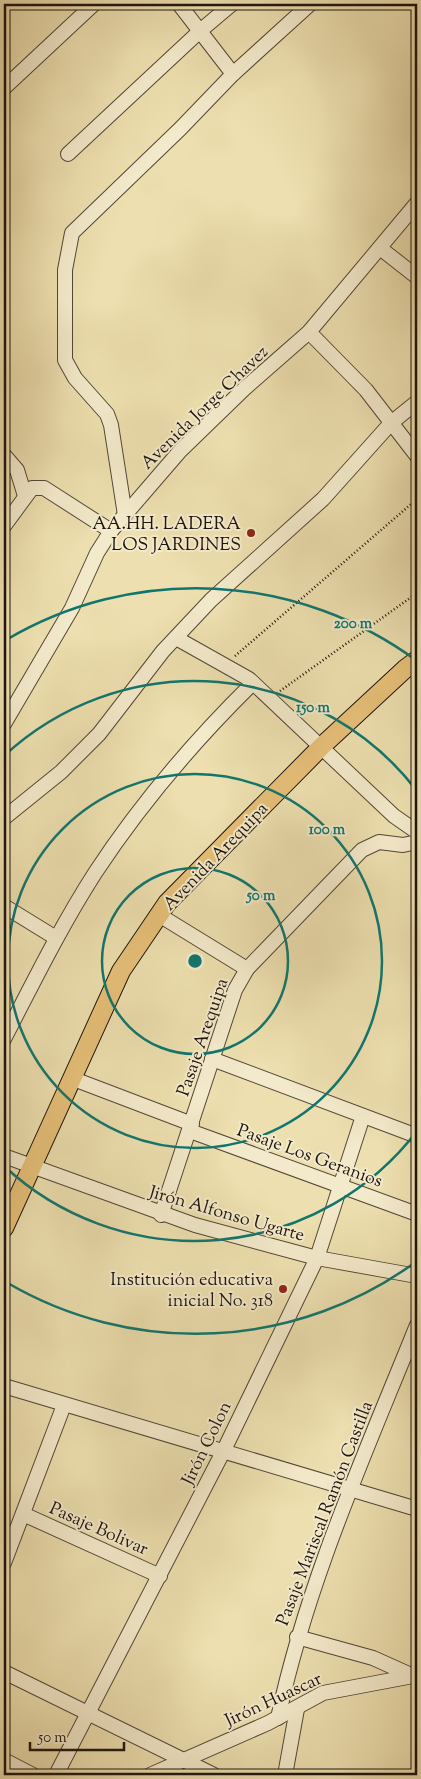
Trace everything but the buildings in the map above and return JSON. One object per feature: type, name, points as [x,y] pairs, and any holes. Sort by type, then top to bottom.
[{"type":"main road","name":"Avenida Arequipa","points":[[4,1228],[121,971],[167,903],[322,746],[417,660]]},
{"type":"street","points":[[4,88],[94,4]]},
{"type":"street","points":[[179,4],[233,74]]},
{"type":"street","points":[[68,154],[200,31],[232,4]]},
{"type":"street","points":[[125,515],[112,425],[107,414],[75,378],[65,360],[66,270],[72,233],[180,129],[233,74],[310,4]]},
{"type":"street","name":"Avenida Jorge Chavez","points":[[4,724],[72,608],[97,553],[111,531],[180,451],[244,389],[309,332],[417,203]]},
{"type":"street","points":[[380,248],[417,277]]},
{"type":"street","points":[[309,332],[366,390],[417,456]]},
{"type":"street","points":[[4,818],[61,772],[99,734],[176,638],[244,568],[323,499],[391,423],[417,402]]},
{"type":"street","points":[[4,455],[17,470],[25,496]]},
{"type":"street","points":[[4,526],[32,488],[44,488],[111,531]]},
{"type":"street","points":[[176,638],[225,664],[253,683],[322,746],[394,816],[417,832]]},
{"type":"street","points":[[4,1039],[56,938],[96,872],[146,802],[197,741],[253,683]]},
{"type":"street","name":"Pasaje Arequipa","points":[[161,1215],[235,990],[247,969],[362,850],[379,842],[403,844],[417,842]]},
{"type":"street","points":[[4,906],[56,938]]},
{"type":"street","points":[[159,916],[247,969]]},
{"type":"street","points":[[212,1059],[417,1136]]},
{"type":"street","name":"Pasaje Los Geranios","points":[[72,1078],[191,1127],[417,1214]]},
{"type":"street","name":"Jirón Colon","points":[[56,1775],[224,1450],[317,1258],[364,1116]]},
{"type":"street","name":"Jirón Alfonso Ugarte","points":[[4,1156],[161,1215],[317,1258],[417,1276]]},
{"type":"street","name":"Pasaje Mariscal Ramón Castilla","points":[[278,1718],[297,1637],[351,1489],[417,1325]]},
{"type":"street","points":[[4,1386],[417,1509]]},
{"type":"street","points":[[4,1563],[64,1405]]},
{"type":"street","name":"Pasaje Bolivar","points":[[23,1514],[160,1576]]},
{"type":"street","points":[[297,1637],[373,1658],[415,1677]]},
{"type":"street","points":[[4,1672],[214,1775]]},
{"type":"street","name":"Jirón Huascar","points":[[150,1775],[278,1718],[323,1693],[415,1677]]},
{"type":"street","points":[[285,1775],[296,1709]]},
{"type":"street","points":[[4,1760],[33,1775]]},
{"type":"path","points":[[225,664],[417,499]]},
{"type":"path","points":[[270,698],[417,593]]},
{"type":"place","name":"AA.HH. LADERA LOS JARDINES","points":[[251,533]]},
{"type":"place","name":"Institución educativa inicial No. 318","points":[[283,1289]]}]
